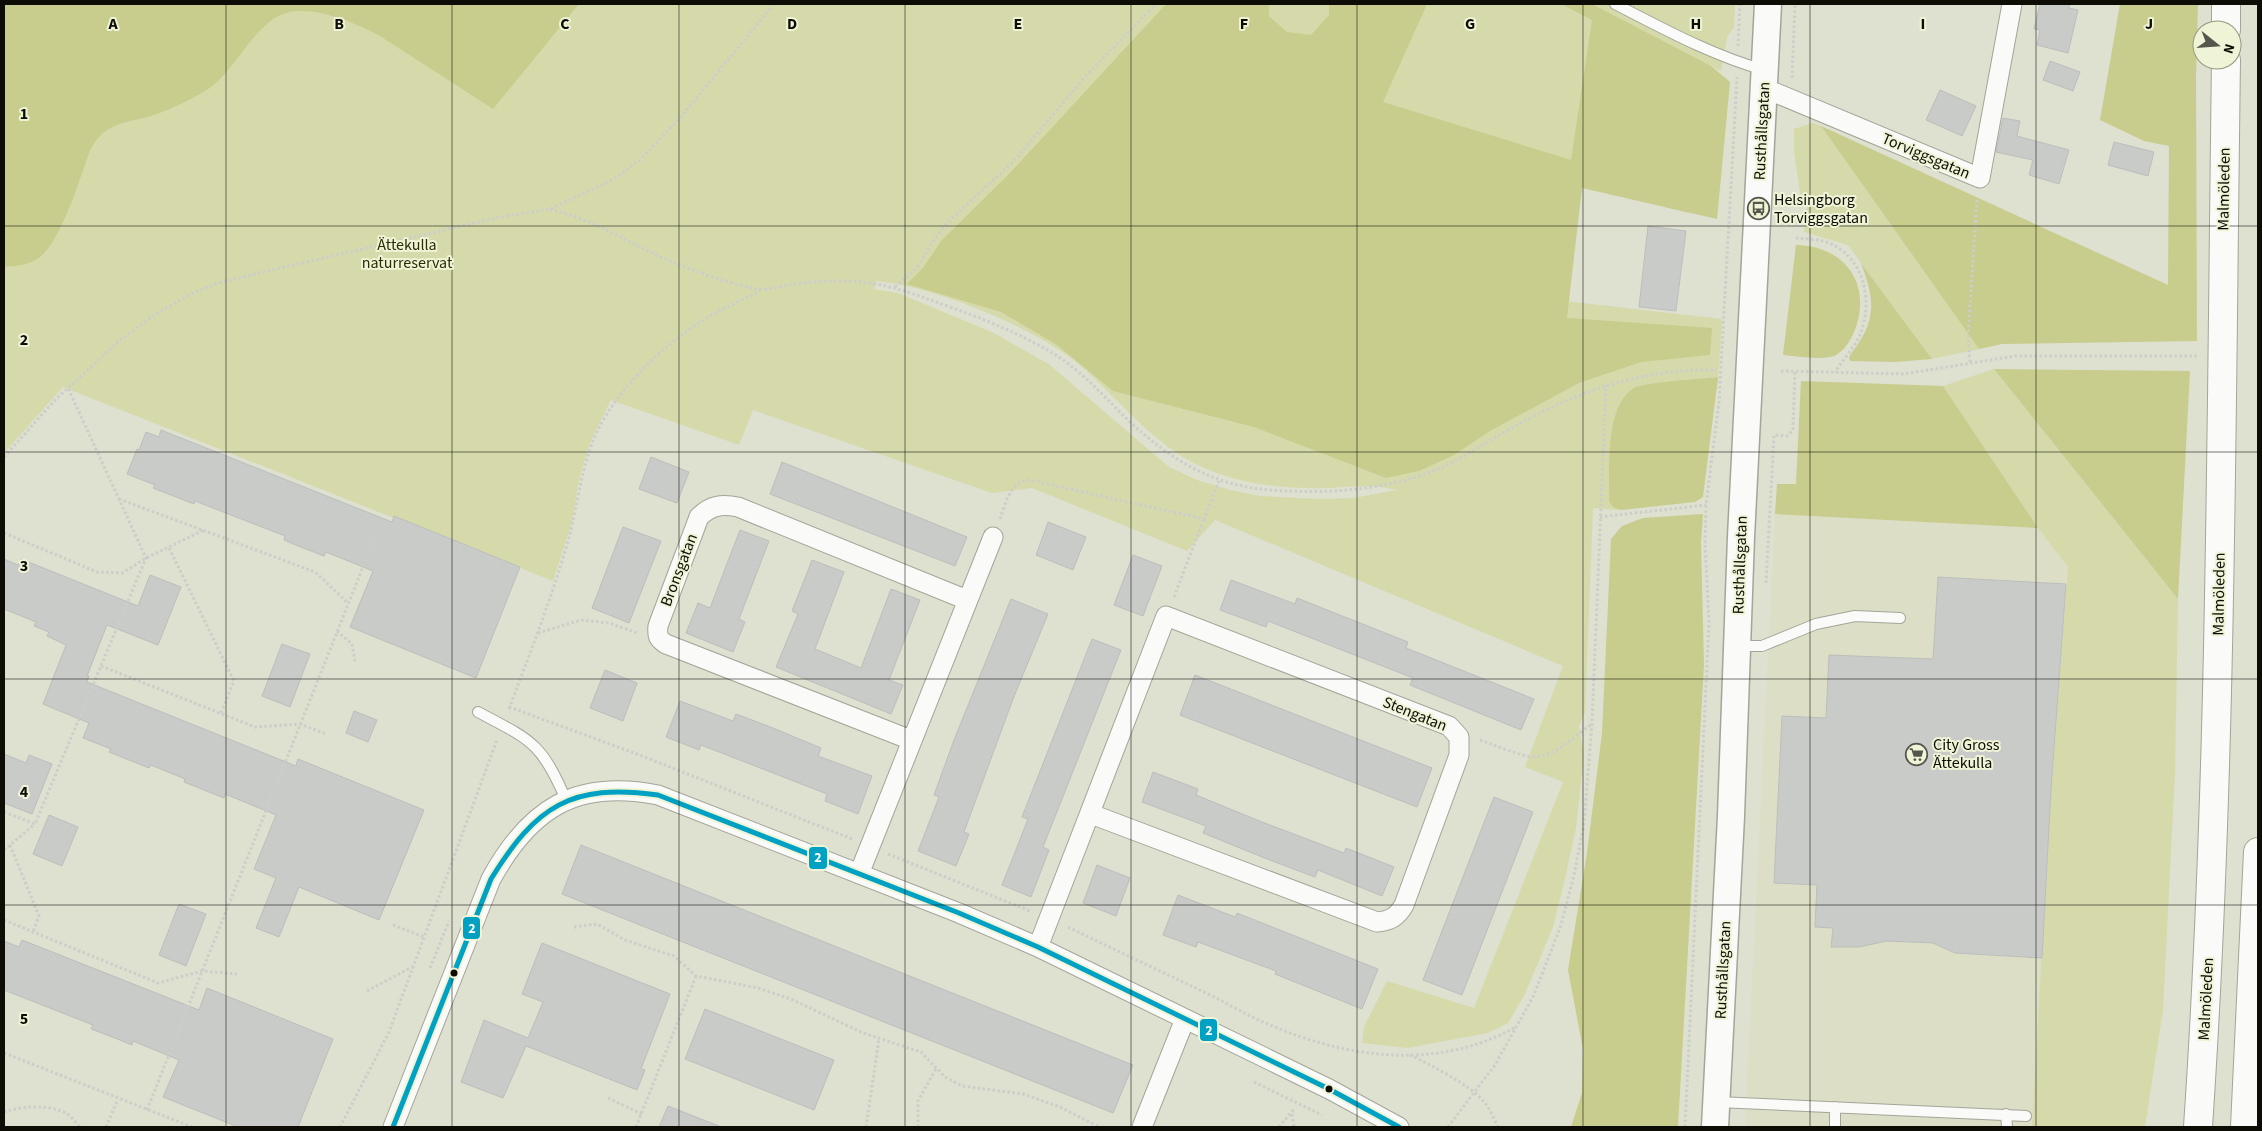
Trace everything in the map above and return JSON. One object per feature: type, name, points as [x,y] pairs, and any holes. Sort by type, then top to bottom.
[{"type":"highway","points":[[2226,4],[2226,20]]},
{"type":"highway","name":"Malmöleden","points":[[2198,1127],[2205,1026],[2216,780],[2222,483],[2226,70]]},
{"type":"highway","points":[[2246,1127],[2258,852]]},
{"type":"highway","points":[[2188,1127],[2205,1026]]},
{"type":"main road","name":"Rusthållsgatan","points":[[1715,1127],[1768,4]]},
{"type":"street","name":"Torviggsgatan","points":[[1764,79],[1791,99],[1980,178],[2012,4]]},
{"type":"street","name":"Bronsgatan","points":[[659,640],[657,634],[658,626],[699,517],[717,505],[738,507],[967,600]]},
{"type":"street","points":[[859,874],[993,537]]},
{"type":"street","points":[[1038,947],[1166,616]]},
{"type":"street","name":"Stengatan","points":[[1091,814],[1377,922],[1386,921],[1399,914],[1404,905],[1459,755],[1459,737],[1449,726],[1166,616]]},
{"type":"street","points":[[659,640],[911,740]]},
{"type":"street","points":[[393,1127],[491,879],[500,863],[523,831],[537,817],[566,800],[606,790],[658,795],[959,913],[1038,947],[1337,1093],[1399,1127]]},
{"type":"street","points":[[1142,1127],[1185,1019]]},
{"type":"lane","points":[[1615,4],[1694,45],[1737,62],[1764,79]]},
{"type":"lane","points":[[1737,646],[1762,646],[1816,624],[1855,616],[1900,618]]},
{"type":"lane","points":[[478,712],[526,737],[542,752],[554,770],[566,800]]},
{"type":"lane","points":[[1716,1102],[2026,1116]]},
{"type":"lane","points":[[1835,1106],[1835,1127]]},
{"type":"lane","points":[[2006,1114],[2007,1127]]},
{"type":"path","points":[[4,457],[68,388],[119,342],[156,314],[191,294],[218,283],[496,218],[550,209],[612,180],[640,160],[680,118],[774,4]]},
{"type":"path","points":[[895,287],[917,268],[931,244],[948,223],[1013,162],[1083,79],[1156,4]]},
{"type":"path","points":[[1685,1127],[1709,622],[1705,543],[1706,505],[1719,402],[1740,4]]},
{"type":"path","points":[[1791,99],[1795,4]]},
{"type":"path","points":[[1970,362],[1969,328],[1976,210],[1980,178]]},
{"type":"path","points":[[550,209],[597,224],[659,256],[690,269],[761,290]]},
{"type":"path","points":[[1796,238],[1823,242],[1848,255],[1865,284],[1868,309],[1858,337],[1835,372]]},
{"type":"path","points":[[340,1127],[390,1032],[502,725],[538,633],[566,547],[590,448],[608,412],[634,378],[663,350],[709,316],[761,290],[790,285],[835,282],[871,283],[895,287],[996,324],[1050,351],[1089,381],[1149,439],[1196,471],[1219,481],[1250,488],[1288,491],[1377,488],[1417,476],[1453,462],[1557,403],[1606,385],[1658,373],[1716,370]]},
{"type":"path","points":[[1781,371],[1904,374],[2015,356],[2197,356]]},
{"type":"path","points":[[1774,435],[1787,436],[1793,430],[1796,371]]},
{"type":"path","points":[[1448,1127],[1495,1065],[1534,995],[1561,925],[1574,875],[1584,824],[1592,723],[1606,385]]},
{"type":"path","points":[[4,850],[35,824],[146,558],[68,388]]},
{"type":"path","points":[[993,537],[1010,494],[1018,482],[1023,480],[1204,519]]},
{"type":"path","points":[[1166,616],[1219,481]]},
{"type":"path","points":[[119,498],[315,572],[348,603]]},
{"type":"path","points":[[1600,517],[1706,505]]},
{"type":"path","points":[[147,1110],[378,529]]},
{"type":"path","points":[[4,533],[97,572],[122,573],[146,558],[204,530]]},
{"type":"path","points":[[169,548],[234,681],[221,714]]},
{"type":"path","points":[[538,633],[581,620],[609,623],[659,640]]},
{"type":"path","points":[[337,632],[352,644],[355,662]]},
{"type":"path","points":[[101,666],[255,727],[300,724],[326,734]]},
{"type":"path","points":[[509,707],[637,754],[1050,919],[1262,1022],[1290,1033],[1351,1052],[1410,1054],[1451,1051],[1496,1038],[1516,1027]]},
{"type":"path","points":[[1459,737],[1479,740],[1536,757],[1561,747],[1592,723]]},
{"type":"path","points":[[4,812],[35,824]]},
{"type":"path","points":[[10,844],[39,916],[32,932]]},
{"type":"path","points":[[4,920],[158,983],[202,971],[237,974]]},
{"type":"path","points":[[431,965],[448,921]]},
{"type":"path","points":[[574,927],[597,924],[625,940],[674,956],[696,976],[758,988],[791,998],[863,1033],[921,1052],[945,1077],[962,1086],[1023,1094],[1060,1107],[1099,1127]]},
{"type":"path","points":[[393,925],[424,937]]},
{"type":"path","points":[[366,991],[414,966]]},
{"type":"path","points":[[636,1127],[696,976]]},
{"type":"path","points":[[866,1127],[880,1039]]},
{"type":"path","points":[[4,1053],[192,1127]]},
{"type":"path","points":[[1410,1054],[1474,1093],[1485,1103],[1498,1127]]},
{"type":"path","points":[[918,1127],[918,1101],[937,1067]]},
{"type":"path","points":[[1254,1082],[1319,1114]]},
{"type":"path","points":[[608,1098],[642,1114]]},
{"type":"path","points":[[106,1127],[118,1099]]},
{"type":"path","points":[[4,1112],[15,1108],[44,1106],[67,1114],[80,1127]]},
{"type":"path","points":[[1279,1127],[1292,1114],[1295,1108]]},
{"type":"path","points":[[1292,1114],[1294,1127]]},
{"type":"shaded area","points":[[1775,514],[2038,528],[2068,567],[2051,789],[2032,1127],[1745,1127]]},
{"type":"green space","name":"Ättekulla naturreservat","points":[[4,4],[1735,4],[1734,27],[1727,37],[1721,71],[1694,58],[1688,213],[1581,186],[1565,301],[1722,319],[1718,381],[1700,500],[1617,510],[1593,508],[1585,713],[1579,726],[1584,755],[1576,828],[1553,927],[1525,994],[1508,1023],[1488,1033],[1407,1048],[1362,1043],[1364,1027],[1387,981],[1474,1008],[1563,782],[1525,767],[1563,666],[1215,520],[1187,551],[1032,488],[992,493],[753,410],[739,445],[611,400],[591,440],[578,485],[572,522],[553,581],[63,387],[4,453]],"holes":[[[876,281],[899,284],[952,299],[1033,334],[1075,361],[1150,433],[1167,446],[1202,467],[1232,478],[1280,487],[1371,486],[1396,490],[1354,498],[1320,499],[1260,496],[1230,490],[1197,480],[1169,467],[1050,365],[994,333],[898,293],[874,289]]]},
{"type":"green space","points":[[4,4],[579,4],[493,109],[380,36],[359,26],[336,17],[312,12],[289,12],[277,17],[266,24],[228,70],[208,89],[163,112],[122,123],[107,130],[90,151],[65,218],[47,250],[32,262],[4,267]]},
{"type":"green space","points":[[1166,4],[1269,4],[1269,16],[1287,32],[1311,35],[1329,15],[1329,4],[1427,4],[1383,102],[1571,160],[1592,20],[1561,4],[1592,4],[1711,66],[1730,82],[1717,219],[1582,188],[1567,318],[1712,328],[1710,355],[1641,362],[1579,383],[1490,431],[1454,455],[1419,471],[1386,478],[1254,427],[1113,391],[1057,345],[1001,312],[907,284],[923,268],[941,241],[1010,173]]},
{"type":"green space","points":[[2120,4],[2198,4],[2198,20],[2192,20],[2192,70],[2196,70],[2197,341],[2002,344],[1979,349],[1821,126],[2168,285],[2169,146],[2144,141],[2100,120]]},
{"type":"green space","points":[[1812,123],[1821,126],[1979,349],[1932,359],[1848,245],[1804,232],[1807,207],[1802,204],[1801,199],[1794,152],[1794,129]]},
{"type":"green space","points":[[1796,245],[1813,247],[1840,259],[1856,281],[1860,295],[1860,310],[1856,327],[1846,346],[1840,353],[1831,357],[1811,358],[1783,355]]},
{"type":"green space","points":[[1861,263],[1932,359],[1895,362],[1850,361],[1849,357],[1861,340],[1868,325],[1871,307],[1871,298]]},
{"type":"green space","points":[[1994,369],[2178,599],[2175,773],[2163,1010],[2145,1127],[2032,1127],[2051,789],[2068,567],[2038,528],[1943,386]]},
{"type":"green space","points":[[1994,369],[2190,371],[2178,599]]},
{"type":"green space","points":[[1718,377],[1703,497],[1695,502],[1621,510],[1613,507],[1609,501],[1609,456],[1613,423],[1624,397],[1634,388],[1640,386],[1661,382]]},
{"type":"green space","points":[[1801,381],[1943,386],[2038,528],[1775,514],[1777,484],[1796,484]]},
{"type":"green space","points":[[1703,514],[1701,543],[1704,665],[1678,1127],[1571,1127],[1582,1093],[1583,1049],[1568,970],[1587,853],[1602,733],[1611,539],[1622,526],[1643,518]]},
{"type":"building","points":[[2040,4],[2070,4],[2069,8],[2078,10],[2068,53],[2037,45],[2040,30],[2034,29]]},
{"type":"building","points":[[2050,61],[2080,72],[2073,91],[2043,80]]},
{"type":"building","points":[[1940,90],[1976,106],[1962,136],[1926,120]]},
{"type":"building","points":[[2003,118],[2020,121],[2017,136],[2069,150],[2059,184],[2029,175],[2033,160],[1996,152]]},
{"type":"building","points":[[2114,142],[2154,152],[2148,176],[2108,165]]},
{"type":"building","points":[[1648,226],[1686,231],[1676,311],[1639,307]]},
{"type":"building","points":[[161,430],[392,522],[394,516],[520,567],[476,678],[350,627],[373,571],[326,552],[324,556],[298,546],[284,540],[285,536],[195,501],[194,504],[153,488],[155,485],[127,474],[146,432],[159,437]]},
{"type":"building","points":[[651,457],[689,472],[677,503],[639,489]]},
{"type":"building","points":[[782,462],[967,537],[955,566],[770,494]]},
{"type":"building","points":[[1048,522],[1086,537],[1073,570],[1036,555]]},
{"type":"building","points":[[623,527],[661,541],[629,623],[592,608]]},
{"type":"building","points":[[740,530],[769,541],[739,619],[745,622],[733,652],[686,633],[698,603],[710,608]]},
{"type":"building","points":[[1133,555],[1162,566],[1143,616],[1114,605]]},
{"type":"building","points":[[4,559],[18,565],[21,559],[138,606],[150,575],[181,587],[158,645],[107,625],[87,676],[89,676],[87,682],[296,766],[298,759],[424,810],[379,920],[299,887],[279,937],[256,928],[276,878],[254,869],[276,815],[225,794],[224,798],[184,782],[185,779],[151,765],[149,768],[109,752],[111,749],[83,738],[89,723],[43,704],[66,645],[47,636],[49,632],[34,626],[36,622],[4,609]]},
{"type":"building","points":[[812,560],[844,572],[815,649],[861,668],[891,589],[920,600],[889,680],[903,685],[891,714],[776,667],[798,614],[792,611]]},
{"type":"building","name":"City Gross Ättekulla","points":[[1938,577],[2066,584],[2051,789],[2042,958],[1955,953],[1933,943],[1887,941],[1859,947],[1831,947],[1833,928],[1815,927],[1817,885],[1774,883],[1782,716],[1826,718],[1829,655],[1933,659]]},
{"type":"building","points":[[1231,580],[1295,604],[1297,598],[1408,642],[1406,648],[1534,699],[1521,730],[1410,685],[1413,678],[1268,621],[1266,627],[1220,610]]},
{"type":"building","points":[[1011,599],[1048,614],[1013,699],[964,832],[969,834],[956,866],[918,851],[939,797],[934,795],[954,740]]},
{"type":"building","points":[[1092,639],[1121,650],[1043,847],[1049,850],[1031,897],[1002,885],[1028,819],[1022,817]]},
{"type":"building","points":[[282,644],[310,654],[290,707],[262,696]]},
{"type":"building","points":[[605,670],[637,683],[623,721],[590,708]]},
{"type":"building","points":[[1195,675],[1432,768],[1417,807],[1180,715]]},
{"type":"building","points":[[680,701],[733,721],[736,714],[768,726],[821,748],[818,756],[872,776],[858,814],[825,801],[827,794],[701,745],[699,750],[666,737]]},
{"type":"building","points":[[354,711],[377,720],[368,742],[346,733]]},
{"type":"building","points":[[4,754],[26,763],[29,755],[52,764],[32,814],[4,803]]},
{"type":"building","points":[[1153,772],[1198,789],[1196,795],[1262,822],[1344,853],[1346,848],[1394,867],[1382,896],[1318,870],[1315,877],[1267,859],[1203,833],[1206,826],[1142,802]]},
{"type":"building","points":[[1494,797],[1533,812],[1462,995],[1423,980]]},
{"type":"building","points":[[49,815],[78,827],[62,866],[33,854]]},
{"type":"building","points":[[581,845],[1133,1065],[1113,1113],[562,894]]},
{"type":"building","points":[[1097,865],[1130,878],[1116,916],[1083,903]]},
{"type":"building","points":[[1178,895],[1235,917],[1237,913],[1378,969],[1362,1009],[1275,974],[1276,971],[1198,942],[1196,947],[1163,935]]},
{"type":"building","points":[[179,904],[206,914],[186,966],[159,955]]},
{"type":"building","points":[[22,940],[199,1010],[207,988],[333,1039],[298,1127],[238,1127],[163,1097],[179,1060],[133,1041],[132,1045],[91,1029],[93,1025],[4,990],[4,941],[19,947]]},
{"type":"building","points":[[542,943],[670,994],[641,1069],[645,1070],[637,1090],[526,1046],[503,1098],[461,1082],[484,1020],[528,1038],[543,1002],[522,994]]},
{"type":"building","points":[[705,1009],[834,1060],[814,1110],[685,1059]]},
{"type":"building","points":[[668,1106],[719,1126],[719,1127],[659,1127]]},
{"type":"transit line","name":"2","points":[[393,1127],[491,879],[508,854],[524,833],[541,817],[559,805],[579,797],[602,793],[628,792],[658,795],[959,913],[1038,947],[1329,1089],[1399,1127]]},
{"type":"place","name":"Helsingborg Torviggsgatan","points":[[1758,209]]},
{"type":"place","name":"City Gross Ättekulla","points":[[1917,754]]}]
